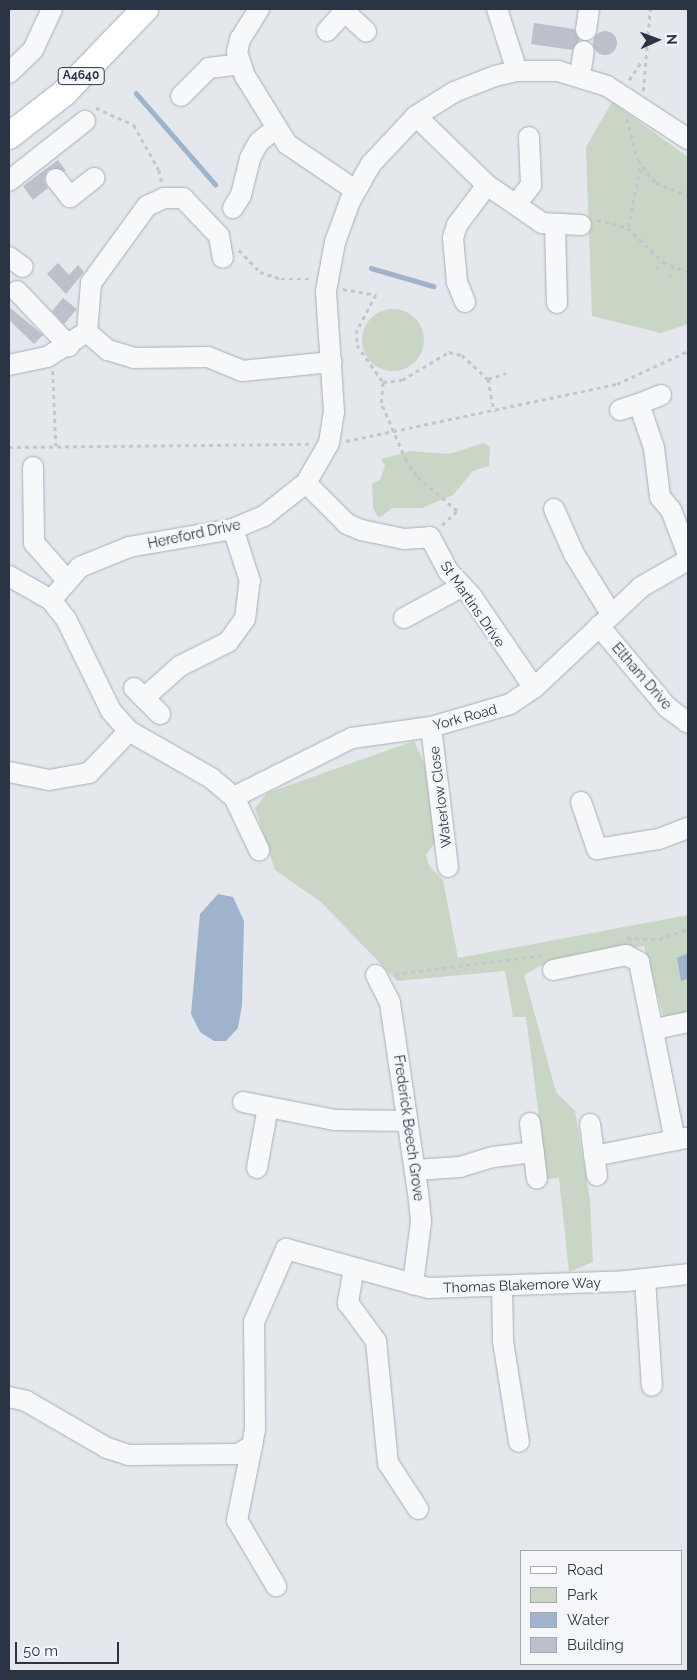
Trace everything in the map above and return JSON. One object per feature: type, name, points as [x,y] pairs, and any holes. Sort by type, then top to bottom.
[{"type":"main road","name":"A4640","points":[[9,118],[85,53],[126,9]]},
{"type":"main road","name":"A4640","points":[[9,136],[64,93],[145,9]]},
{"type":"street","points":[[9,73],[33,50],[52,9]]},
{"type":"street","points":[[259,9],[240,39],[240,64],[276,128],[302,157],[355,190]]},
{"type":"street","points":[[497,9],[517,71],[580,76],[637,103],[688,139]]},
{"type":"street","points":[[586,30],[589,9]]},
{"type":"street","points":[[327,31],[343,10],[366,31]]},
{"type":"street","points":[[580,76],[584,51]]},
{"type":"street","points":[[181,96],[209,68],[240,64]]},
{"type":"street","name":"Hereford Drive","points":[[51,600],[80,567],[129,547],[234,528],[264,516],[306,483],[329,443],[334,412],[327,279],[342,221],[355,190],[385,146],[416,116],[454,92],[517,71]]},
{"type":"street","points":[[9,181],[48,168],[86,114]]},
{"type":"street","points":[[416,116],[487,185],[517,203],[542,224],[555,227],[581,225]]},
{"type":"street","points":[[233,208],[241,195],[250,158],[259,142],[276,128]]},
{"type":"street","points":[[517,203],[531,185],[529,137]]},
{"type":"street","points":[[48,168],[70,197],[94,178]]},
{"type":"street","points":[[465,302],[457,282],[453,245],[456,225],[487,185]]},
{"type":"street","points":[[9,365],[47,357],[69,346],[87,332],[91,283],[156,202],[183,198],[219,236],[228,251]]},
{"type":"street","points":[[555,227],[557,303]]},
{"type":"street","points":[[17,291],[69,346]]},
{"type":"street","points":[[87,332],[108,350],[134,358],[208,357],[242,371],[332,362]]},
{"type":"street","points":[[662,396],[629,407],[654,448],[660,497],[671,510],[688,554]]},
{"type":"street","points":[[33,467],[34,543],[67,580]]},
{"type":"street","points":[[306,483],[347,524],[361,530],[396,539],[430,537]]},
{"type":"street","name":"Eltham Drive","points":[[554,509],[605,620],[668,707],[688,723]]},
{"type":"street","points":[[160,714],[139,693],[175,670],[228,642],[245,619],[250,581],[234,528]]},
{"type":"street","name":"St Martins Drive","points":[[430,537],[461,587],[534,688]]},
{"type":"street","name":"York Road","points":[[234,798],[352,738],[431,727],[487,713],[534,688],[641,587],[688,560]]},
{"type":"street","points":[[9,576],[51,600],[66,619],[111,711],[129,731],[211,778],[234,798],[259,850]]},
{"type":"street","points":[[404,618],[461,587]]},
{"type":"street","name":"Waterlow Close","points":[[431,727],[448,867]]},
{"type":"street","points":[[9,772],[49,780],[89,773],[129,731]]},
{"type":"street","points":[[581,802],[597,849],[659,839],[688,828]]},
{"type":"street","points":[[551,962],[626,955],[640,962],[682,1139],[594,1156]]},
{"type":"street","name":"Frederick Beech Grove","points":[[376,975],[390,1003],[415,1170],[420,1222],[413,1284]]},
{"type":"street","points":[[655,1029],[688,1022]]},
{"type":"street","points":[[243,1102],[334,1120],[408,1122]]},
{"type":"street","points":[[256,1168],[268,1107]]},
{"type":"street","points":[[530,1123],[537,1179]]},
{"type":"street","points":[[590,1124],[596,1176]]},
{"type":"street","points":[[415,1170],[460,1167],[493,1157],[534,1152]]},
{"type":"street","name":"Thomas Blakemore Way","points":[[276,1586],[237,1520],[252,1446],[254,1322],[280,1256],[295,1248],[354,1268],[413,1284],[502,1287],[645,1279],[688,1274]]},
{"type":"street","points":[[354,1268],[348,1303],[376,1341],[388,1463],[418,1509]]},
{"type":"street","points":[[645,1279],[652,1386]]},
{"type":"street","points":[[502,1287],[503,1341],[519,1442]]},
{"type":"street","points":[[9,1397],[26,1401],[107,1448],[129,1455],[238,1454],[252,1446]]},
{"type":"path","points":[[628,88],[642,61],[650,37],[650,9]]},
{"type":"path","points":[[640,96],[644,88],[642,61]]},
{"type":"path","points":[[86,114],[113,112],[134,125],[159,170],[156,202]]},
{"type":"path","points":[[629,115],[626,122],[641,163],[656,183],[688,195]]},
{"type":"path","points":[[628,228],[641,163]]},
{"type":"path","points":[[600,220],[628,228],[663,262],[673,268],[688,272]]},
{"type":"path","points":[[228,251],[260,272],[281,279],[327,279],[342,289],[358,288],[376,295],[357,330],[357,346],[384,382],[381,403],[396,433],[399,448],[416,476],[457,511],[430,537]]},
{"type":"path","points":[[656,269],[663,262]]},
{"type":"path","points":[[669,277],[673,268]]},
{"type":"path","points":[[9,447],[329,443],[396,433],[617,384],[688,351]]},
{"type":"path","points":[[384,382],[402,380],[449,352],[462,355],[488,379],[494,411]]},
{"type":"path","points":[[47,357],[55,376],[56,446]]},
{"type":"path","points":[[488,379],[506,373]]},
{"type":"path","points":[[623,939],[659,939],[688,929]]},
{"type":"path","points":[[376,975],[551,962]]},
{"type":"green space","points":[[612,102],[688,157],[688,324],[661,333],[592,316],[586,147]]},
{"type":"green space","points":[[393,309],[405,312],[415,318],[421,328],[424,340],[421,352],[415,362],[405,368],[393,371],[381,368],[371,362],[365,352],[362,340],[365,328],[371,318],[381,312]]},
{"type":"green space","points":[[484,443],[490,447],[489,466],[473,471],[453,495],[422,508],[392,508],[379,518],[373,508],[372,484],[380,480],[385,466],[381,459],[411,451],[449,454]]},
{"type":"green space","points":[[414,741],[425,765],[435,842],[426,855],[429,866],[443,880],[458,958],[688,915],[688,1011],[664,1018],[644,946],[540,966],[524,975],[556,1092],[575,1111],[590,1199],[593,1262],[569,1272],[559,1178],[547,1179],[526,1017],[513,1017],[505,971],[397,981],[321,902],[275,870],[255,808],[267,793]]},
{"type":"water","points":[[218,894],[233,897],[244,921],[242,1005],[238,1028],[226,1041],[214,1041],[200,1032],[191,1014],[200,914]]},
{"type":"water","points":[[688,953],[688,979],[681,981],[677,958]]},
{"type":"building","points":[[534,23],[574,29],[580,40],[572,50],[531,44]]},
{"type":"building","points":[[605,31],[610,32],[616,38],[616,48],[610,54],[605,55],[600,54],[594,48],[593,43],[594,38],[600,32]]},
{"type":"building","points":[[58,160],[66,171],[48,170],[44,180],[48,188],[33,200],[23,186]]},
{"type":"building","points":[[58,263],[69,275],[78,265],[84,272],[66,294],[47,274]]},
{"type":"building","points":[[63,298],[77,309],[64,324],[52,311]]},
{"type":"building","points":[[9,307],[43,335],[34,344],[9,320]]},
{"type":"waterway","points":[[136,93],[215,184]]},
{"type":"waterway","points":[[371,268],[433,286]]}]
